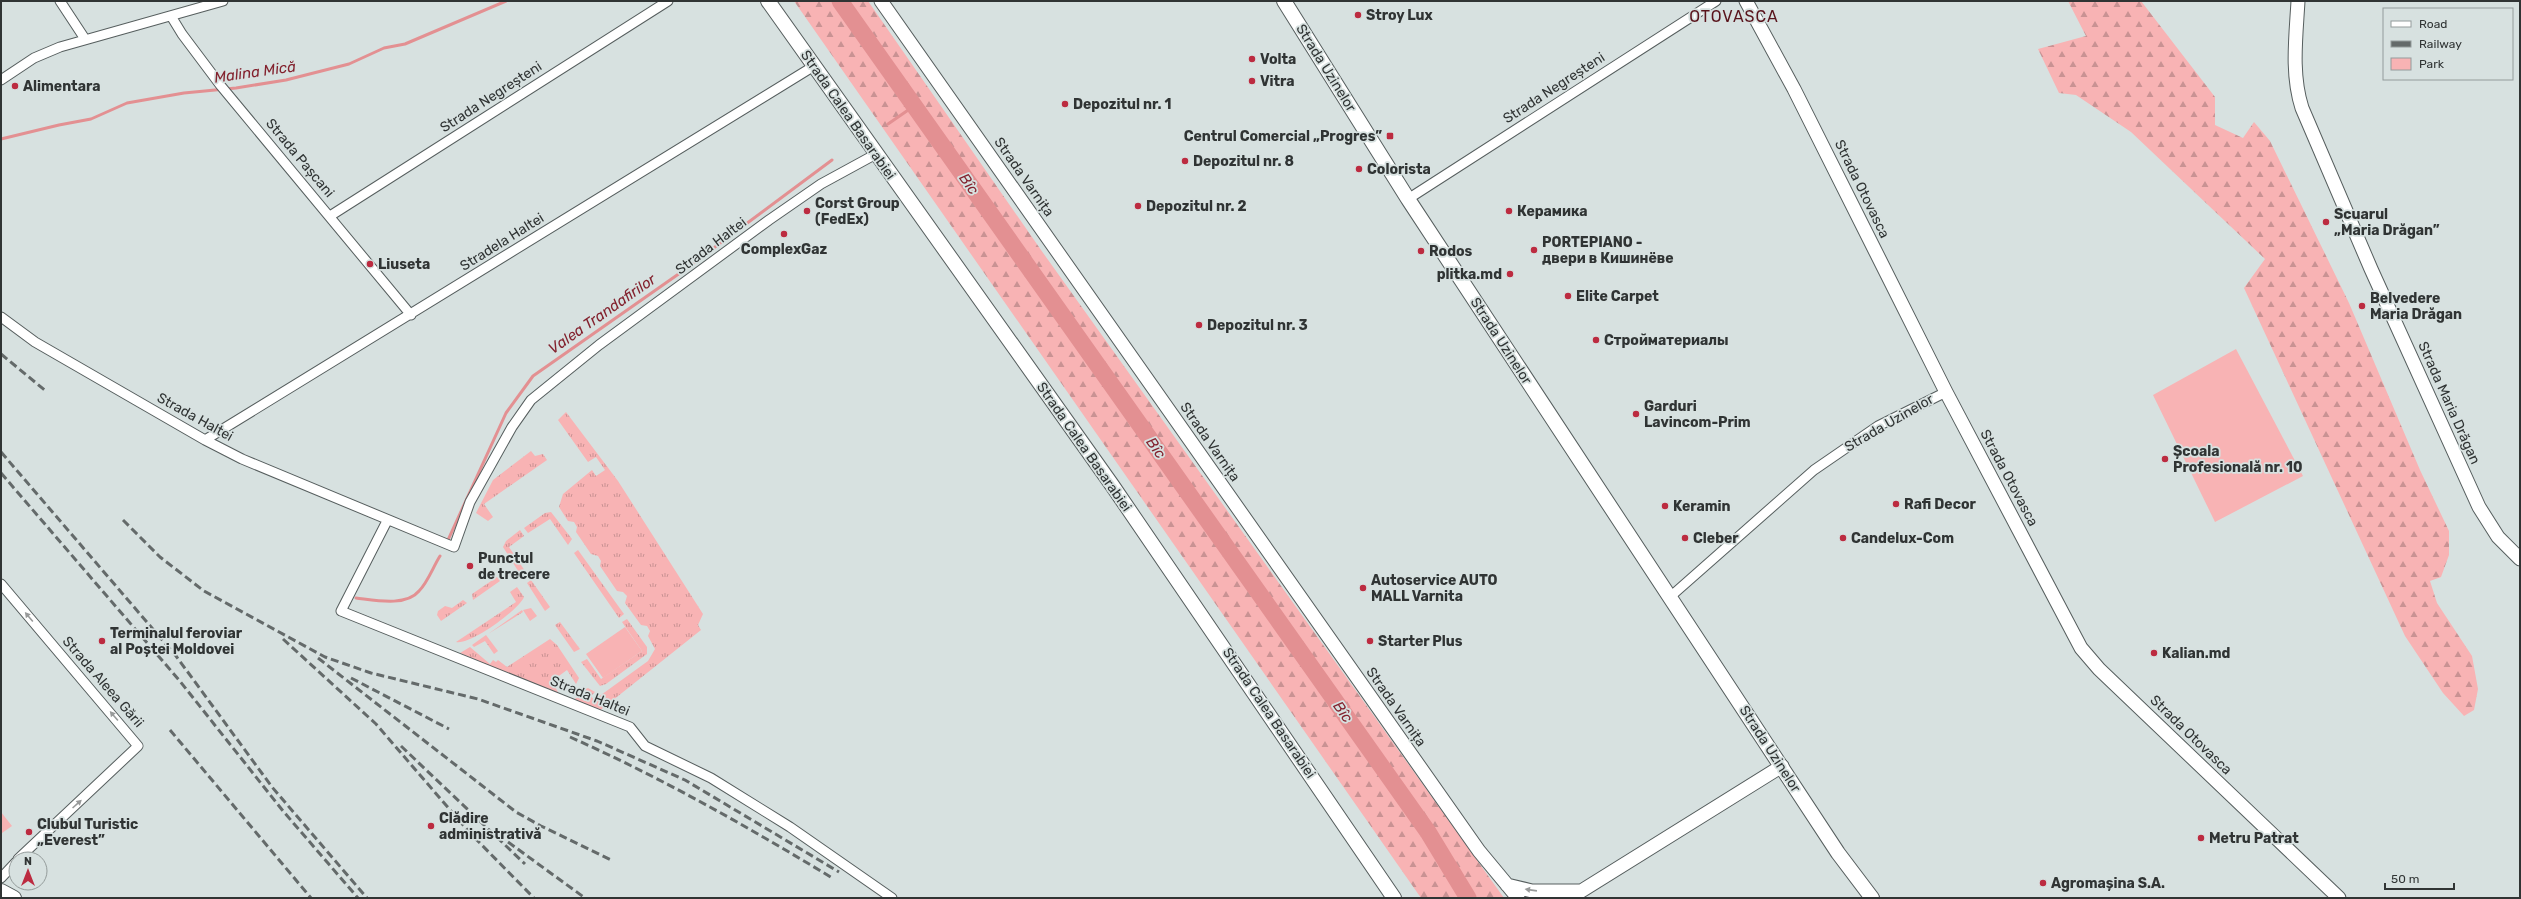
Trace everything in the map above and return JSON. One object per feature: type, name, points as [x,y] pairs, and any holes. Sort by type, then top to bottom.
[{"type":"main road","name":"Strada Calea Basarabiei","points":[[768,1],[1121,498],[1394,898]]},
{"type":"main road","name":"Strada Uzinelor","points":[[1284,1],[1408,199],[1838,853],[1872,898]]},
{"type":"main road","points":[[1,892],[14,898]]},
{"type":"street","points":[[60,1],[85,39]]},
{"type":"street","points":[[1,80],[34,58],[85,39],[223,1]]},
{"type":"street","name":"Strada Negreșteni","points":[[330,216],[668,1]]},
{"type":"street","name":"Strada Varnița","points":[[881,1],[1479,851],[1518,898]]},
{"type":"street","name":"Strada Negreșteni","points":[[1408,199],[1716,1]]},
{"type":"street","name":"Strada Otovasca","points":[[1746,1],[1794,89],[1946,392],[2086,655],[2339,898]]},
{"type":"street","name":"Strada Maria Drăgan","points":[[2298,1],[2294,71],[2296,91],[2302,108],[2371,269],[2479,507],[2498,537],[2520,559]]},
{"type":"street","name":"Strada Pașcani","points":[[172,16],[182,34],[224,89],[411,316]]},
{"type":"street","name":"Stradela Haltei","points":[[205,440],[411,316],[814,66]]},
{"type":"street","name":"Strada Haltei","points":[[1,317],[35,342],[205,440],[242,459],[387,521],[454,547],[470,502],[512,427],[531,400],[599,345],[769,220],[821,184],[876,154]]},
{"type":"street","name":"Strada Uzinelor","points":[[1670,597],[1814,470],[1878,426],[1946,392]]},
{"type":"street","name":"Strada Haltei","points":[[387,521],[341,611],[630,727],[645,746],[711,778],[790,827],[892,898]]},
{"type":"street","name":"Strada Aleea Gării","points":[[1,584],[138,746],[26,851]]},
{"type":"street","points":[[1570,898],[1782,766]]},
{"type":"street","points":[[1,878],[8,871]]},
{"type":"street","points":[[1507,885],[1532,891],[1583,890]]},
{"type":"green space","points":[[794,1],[868,1],[1041,250],[1504,898],[1421,898]]},
{"type":"green space","points":[[2068,1],[2141,1],[2215,97],[2215,125],[2243,138],[2254,122],[2270,141],[2349,303],[2420,470],[2449,531],[2449,555],[2441,577],[2430,581],[2437,603],[2472,656],[2478,689],[2474,710],[2464,716],[2443,693],[2405,636],[2244,288],[2265,259],[2131,132],[2076,95],[2059,93],[2038,49],[2086,36]]},
{"type":"green space","points":[[2236,349],[2303,476],[2215,522],[2153,395]]},
{"type":"green space","points":[[566,412],[618,481],[703,614],[698,625],[701,630],[598,712],[572,701],[582,694],[580,691],[588,688],[595,692],[591,696],[594,700],[648,661],[655,649],[648,636],[650,631],[647,626],[641,625],[625,603],[627,596],[623,592],[617,591],[600,566],[601,561],[598,556],[591,554],[576,532],[577,527],[574,522],[568,521],[559,507],[563,494],[592,470],[596,476],[605,470],[596,457],[588,462],[558,420]]},
{"type":"green space","points":[[531,451],[535,456],[543,454],[547,460],[484,504],[493,517],[488,521],[476,513],[493,480]]},
{"type":"green space","points":[[551,512],[572,539],[568,545],[550,519],[528,533],[524,528],[545,513]]},
{"type":"green space","points":[[520,530],[524,536],[509,547],[525,571],[520,574],[503,547],[506,541]]},
{"type":"green space","points":[[578,550],[624,614],[619,618],[574,553]]},
{"type":"green space","points":[[497,577],[500,581],[473,600],[472,594]]},
{"type":"green space","points":[[531,580],[550,607],[545,611],[527,583]]},
{"type":"green space","points":[[517,587],[524,597],[513,610],[482,633],[462,642],[456,642],[516,602],[510,592]]},
{"type":"green space","points":[[463,600],[467,603],[441,621],[437,615],[438,611],[445,606],[452,608]]},
{"type":"green space","points":[[531,608],[537,616],[530,621],[523,610]]},
{"type":"green space","points":[[522,610],[523,612],[488,634]]},
{"type":"green space","points":[[627,619],[647,647],[647,654],[606,684],[600,686],[581,662],[587,659],[601,679],[642,651],[622,622]]},
{"type":"green space","points":[[560,622],[580,649],[574,652],[555,625]]},
{"type":"green space","points":[[625,627],[642,651],[603,678],[586,654]]},
{"type":"green space","points":[[486,635],[498,651],[494,654],[485,641],[474,647],[472,645]]},
{"type":"green space","points":[[550,639],[557,645],[579,678],[576,684],[567,670],[552,681],[560,696],[460,653],[470,647],[490,664],[493,660],[496,662],[498,660],[507,667]]},
{"type":"green space","points":[[1,812],[12,826],[2,833],[1,831]]},
{"type":"waterway","name":"Malina Mică","points":[[1,139],[91,119],[127,103],[184,93],[236,88],[286,80],[349,64],[384,48],[405,44],[506,1]]},
{"type":"waterway","name":"Bîc","points":[[840,1],[1428,832],[1468,898]]},
{"type":"waterway","name":"Valea Trandafirilor","points":[[888,124],[914,106]]},
{"type":"waterway","name":"Valea Trandafirilor","points":[[448,540],[506,413],[533,376],[680,273],[832,160]]},
{"type":"waterway","name":"Valea Trandafirilor","points":[[356,598],[380,601],[398,601],[413,596],[425,583],[440,556]]},
{"type":"railway","points":[[1,354],[47,392]]},
{"type":"railway","points":[[1,452],[176,656],[272,787],[367,898]]},
{"type":"railway","points":[[1,473],[179,680],[283,811],[358,898]]},
{"type":"railway","points":[[123,520],[160,557],[204,591],[325,657],[371,673],[478,699],[597,741],[685,780],[839,872]]},
{"type":"railway","points":[[283,639],[376,724],[470,833],[534,898]]},
{"type":"railway","points":[[318,658],[516,812],[541,826],[611,860]]},
{"type":"railway","points":[[351,678],[449,729]]},
{"type":"railway","points":[[170,730],[311,898]]},
{"type":"railway","points":[[570,737],[671,786],[834,879]]},
{"type":"railway","points":[[401,746],[525,864]]},
{"type":"railway","points":[[508,842],[585,898]]},
{"type":"place","name":"Stroy Lux","points":[[1358,15]]},
{"type":"place","name":"Volta","points":[[1252,59]]},
{"type":"place","name":"Vitra","points":[[1252,81]]},
{"type":"place","name":"Alimentara","points":[[15,86]]},
{"type":"place","name":"Depozitul nr. 1","points":[[1065,104]]},
{"type":"place","name":"Centrul Comercial „Progres”","points":[[1390,136]]},
{"type":"place","name":"Depozitul nr. 8","points":[[1185,161]]},
{"type":"place","name":"Colorista","points":[[1359,169]]},
{"type":"place","name":"Depozitul nr. 2","points":[[1138,206]]},
{"type":"place","name":"Corst Group (FedEx)","points":[[807,211]]},
{"type":"place","name":"Керамика","points":[[1509,211]]},
{"type":"place","name":"Scuarul „Maria Drăgan”","points":[[2326,222]]},
{"type":"place","name":"ComplexGaz","points":[[784,234]]},
{"type":"place","name":"PORTEPIANO - двери в Кишинёве","points":[[1534,250]]},
{"type":"place","name":"Rodos","points":[[1421,251]]},
{"type":"place","name":"Liuseta","points":[[370,264]]},
{"type":"place","name":"plitka.md","points":[[1510,274]]},
{"type":"place","name":"Elite Carpet","points":[[1568,296]]},
{"type":"place","name":"Belvedere Maria Drăgan","points":[[2362,306]]},
{"type":"place","name":"Depozitul nr. 3","points":[[1199,325]]},
{"type":"place","name":"Стройматериалы","points":[[1596,340]]},
{"type":"place","name":"Garduri Lavincom-Prim","points":[[1636,414]]},
{"type":"place","name":"Școala Profesională nr. 10","points":[[2165,459]]},
{"type":"place","name":"Rafi Decor","points":[[1896,504]]},
{"type":"place","name":"Keramin","points":[[1665,506]]},
{"type":"place","name":"Cleber","points":[[1685,538]]},
{"type":"place","name":"Candelux-Com","points":[[1843,538]]},
{"type":"place","name":"Punctul de trecere","points":[[470,566]]},
{"type":"place","name":"Autoservice AUTO MALL Varnita","points":[[1363,588]]},
{"type":"place","name":"Terminalul feroviar al Poștei Moldovei","points":[[102,641]]},
{"type":"place","name":"Starter Plus","points":[[1370,641]]},
{"type":"place","name":"Kalian.md","points":[[2154,653]]},
{"type":"place","name":"Clădire administrativă","points":[[431,826]]},
{"type":"place","name":"Clubul Turistic „Everest”","points":[[29,832]]},
{"type":"place","name":"Metru Patrat","points":[[2201,838]]},
{"type":"place","name":"Agromașina S.A.","points":[[2043,883]]},
{"type":"district","name":"OTOVASCA","points":[[1734,16]]}]
